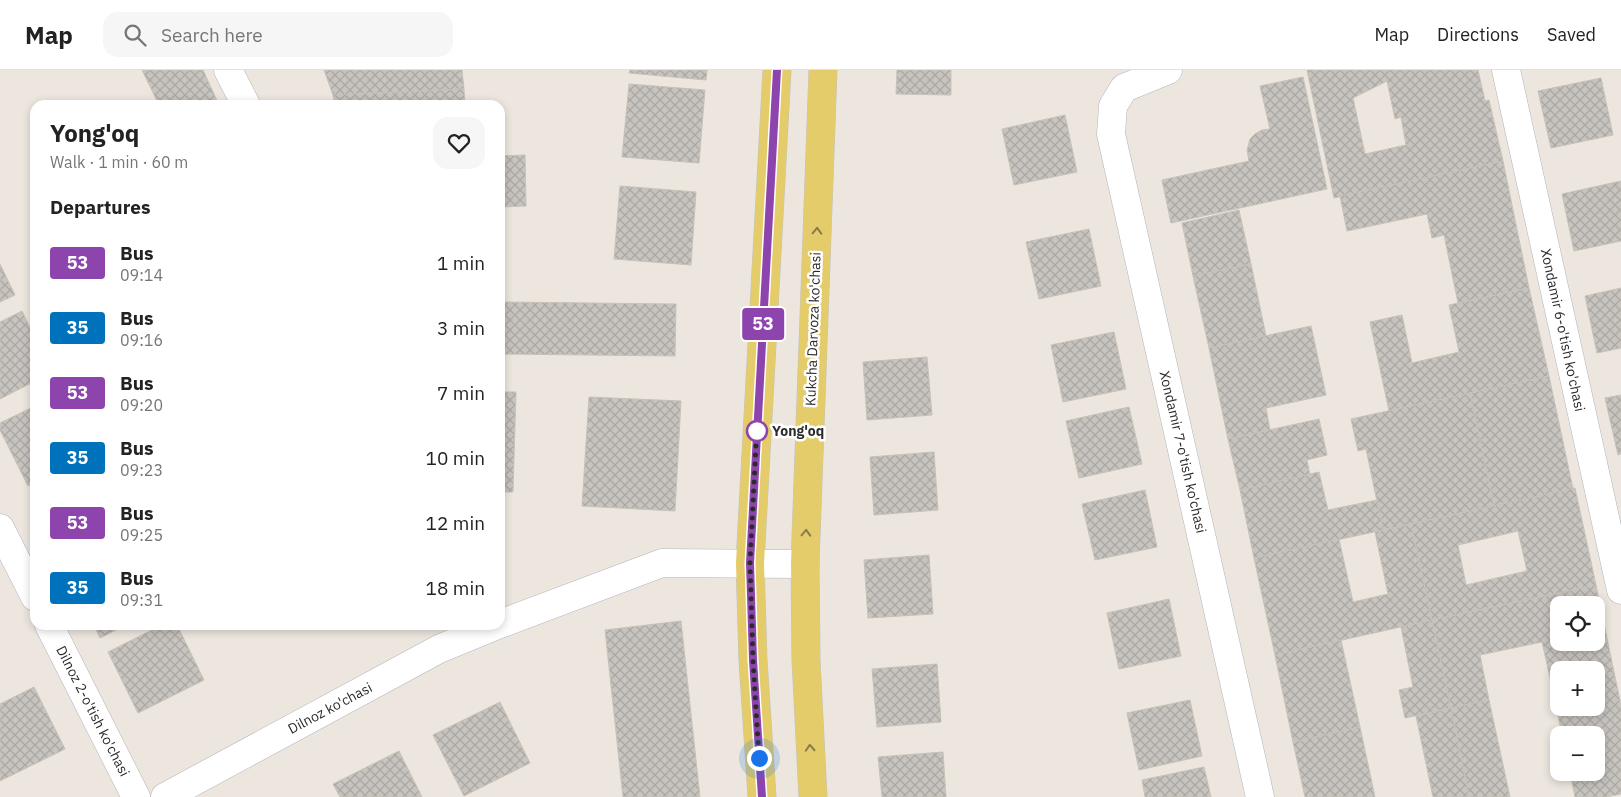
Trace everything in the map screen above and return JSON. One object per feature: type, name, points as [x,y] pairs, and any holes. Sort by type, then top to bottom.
[{"type":"main road","points":[[762,797],[753,660],[750,563],[777,70]]},
{"type":"main road","name":"Kukcha Darvoza ko'chasi","points":[[813,797],[806,660],[805,564],[823,70]]},
{"type":"street","points":[[228,70],[243,100]]},
{"type":"street","name":"Xondamir 7-o'tish ko'chasi","points":[[1168,70],[1124,88],[1113,106],[1111,134],[1260,797]]},
{"type":"street","name":"Xondamir 6-o'tish ko'chasi","points":[[1506,70],[1621,590]]},
{"type":"street","points":[[0,528],[30,587]]},
{"type":"street","name":"Dilnoz ko'chasi","points":[[505,618],[662,563],[805,564]]},
{"type":"street","name":"Dilnoz 2-o'tish ko'chasi","points":[[52,630],[136,797]]},
{"type":"street","name":"Dilnoz ko'chasi","points":[[165,797],[439,649],[478,630]]},
{"type":"building","points":[[142,70],[203,70],[217,100],[157,100]]},
{"type":"building","points":[[324,70],[462,70],[464,89],[333,95]]},
{"type":"building","points":[[630,70],[707,70],[706,80],[629,73]]},
{"type":"building","points":[[897,70],[951,70],[951,95],[896,94]]},
{"type":"building","points":[[1307,70],[1478,70],[1485,101],[1489,100],[1503,161],[1334,198]],"holes":[[[1387,81],[1395,119],[1401,117],[1406,145],[1365,154],[1353,98]]]},
{"type":"building","points":[[1303,77],[1327,189],[1171,223],[1162,180],[1249,161],[1247,150],[1250,139],[1262,130],[1270,129],[1260,86]]},
{"type":"building","points":[[1601,78],[1613,135],[1551,148],[1538,91]]},
{"type":"building","points":[[629,84],[705,90],[699,163],[622,157]]},
{"type":"building","points":[[464,89],[465,100],[334,100],[333,95]]},
{"type":"building","points":[[1065,115],[1077,172],[1014,185],[1002,129]]},
{"type":"building","points":[[525,155],[526,206],[505,207],[505,156]]},
{"type":"building","points":[[1503,161],[1529,288],[1458,303],[1444,235],[1432,238],[1427,214],[1347,231],[1340,196]]},
{"type":"building","points":[[1621,181],[1621,241],[1574,251],[1562,194]]},
{"type":"building","points":[[620,186],[696,192],[691,265],[614,259]]},
{"type":"building","points":[[1239,210],[1251,264],[1193,276],[1182,223]]},
{"type":"building","points":[[1089,229],[1101,286],[1039,299],[1026,242]]},
{"type":"building","points":[[0,264],[15,295],[0,302]]},
{"type":"building","points":[[1251,264],[1266,336],[1209,348],[1193,276]]},
{"type":"building","points":[[1529,288],[1549,376],[1389,411],[1370,322],[1402,315],[1412,363],[1459,352],[1449,305]]},
{"type":"building","points":[[1621,288],[1621,348],[1597,353],[1585,296]]},
{"type":"building","points":[[505,302],[676,304],[675,356],[505,354]]},
{"type":"building","points":[[22,311],[30,328],[30,384],[0,399],[0,322]]},
{"type":"building","points":[[1311,326],[1326,395],[1266,408],[1270,430],[1228,439],[1209,348]]},
{"type":"building","points":[[1114,332],[1126,389],[1063,402],[1051,345]]},
{"type":"building","points":[[927,357],[932,415],[867,420],[863,362]]},
{"type":"building","points":[[1549,376],[1573,489],[1494,506],[1470,393]]},
{"type":"building","points":[[505,392],[516,392],[513,492],[505,492]]},
{"type":"building","points":[[1470,393],[1494,506],[1383,530],[1366,449],[1358,451],[1351,419]]},
{"type":"building","points":[[1621,395],[1621,454],[1618,455],[1605,398]]},
{"type":"building","points":[[589,397],[681,401],[675,511],[582,506]]},
{"type":"building","points":[[1129,407],[1142,464],[1079,478],[1066,421]]},
{"type":"building","points":[[30,408],[30,485],[28,486],[0,430],[0,423]]},
{"type":"building","points":[[1319,419],[1327,455],[1307,460],[1310,475],[1240,490],[1228,439]]},
{"type":"building","points":[[934,452],[938,510],[874,515],[870,457]]},
{"type":"building","points":[[1319,472],[1328,510],[1377,500],[1383,530],[1254,558],[1240,490]]},
{"type":"building","points":[[1575,488],[1596,585],[1432,620],[1411,524]],"holes":[[[1518,531],[1527,571],[1466,585],[1458,545]]]},
{"type":"building","points":[[1145,490],[1157,547],[1095,560],[1082,504]]},
{"type":"building","points":[[1411,524],[1432,620],[1275,655],[1254,558],[1339,539],[1353,602],[1388,594],[1375,532]]},
{"type":"building","points":[[929,555],[933,614],[868,618],[864,560]]},
{"type":"building","points":[[1596,585],[1598,596],[1550,596],[1550,651],[1605,651],[1605,628],[1614,672],[1605,674],[1605,661],[1550,661],[1550,677],[1542,642],[1480,655],[1489,700],[1451,708],[1432,620]]},
{"type":"building","points":[[1169,599],[1181,656],[1119,669],[1107,613]]},
{"type":"building","points":[[1432,620],[1451,708],[1405,718],[1399,690],[1413,687],[1401,627]]},
{"type":"building","points":[[681,621],[700,797],[623,797],[605,630]]},
{"type":"building","points":[[96,630],[116,630],[100,638]]},
{"type":"building","points":[[152,630],[179,630],[204,680],[138,713],[108,652]]},
{"type":"building","points":[[1341,640],[1360,727],[1293,742],[1275,655]]},
{"type":"building","points":[[937,664],[941,722],[877,727],[872,669]]},
{"type":"building","points":[[1614,672],[1621,705],[1621,794],[1606,797],[1575,797],[1572,781],[1605,781],[1605,726],[1560,726],[1558,716],[1605,716],[1605,674]]},
{"type":"building","points":[[34,687],[65,749],[0,781],[0,704]]},
{"type":"building","points":[[1190,700],[1202,756],[1139,770],[1127,713]]},
{"type":"building","points":[[1489,700],[1510,797],[1469,797],[1451,708]]},
{"type":"building","points":[[500,702],[530,763],[464,796],[433,735]]},
{"type":"building","points":[[1451,708],[1469,797],[1433,797],[1416,716]]},
{"type":"building","points":[[1360,727],[1375,797],[1305,797],[1293,742]]},
{"type":"building","points":[[399,751],[422,797],[340,797],[333,784]]},
{"type":"building","points":[[943,752],[946,797],[882,797],[878,757]]},
{"type":"building","points":[[1204,767],[1211,797],[1145,797],[1142,780]]},
{"type":"bus line","name":"53","points":[[762,797],[753,660],[750,563],[777,70]]},
{"type":"place","name":"Yong'oq","points":[[757,431]]},
{"type":"route","points":[[757,431],[757,425],[750,563],[759,758]]}]
